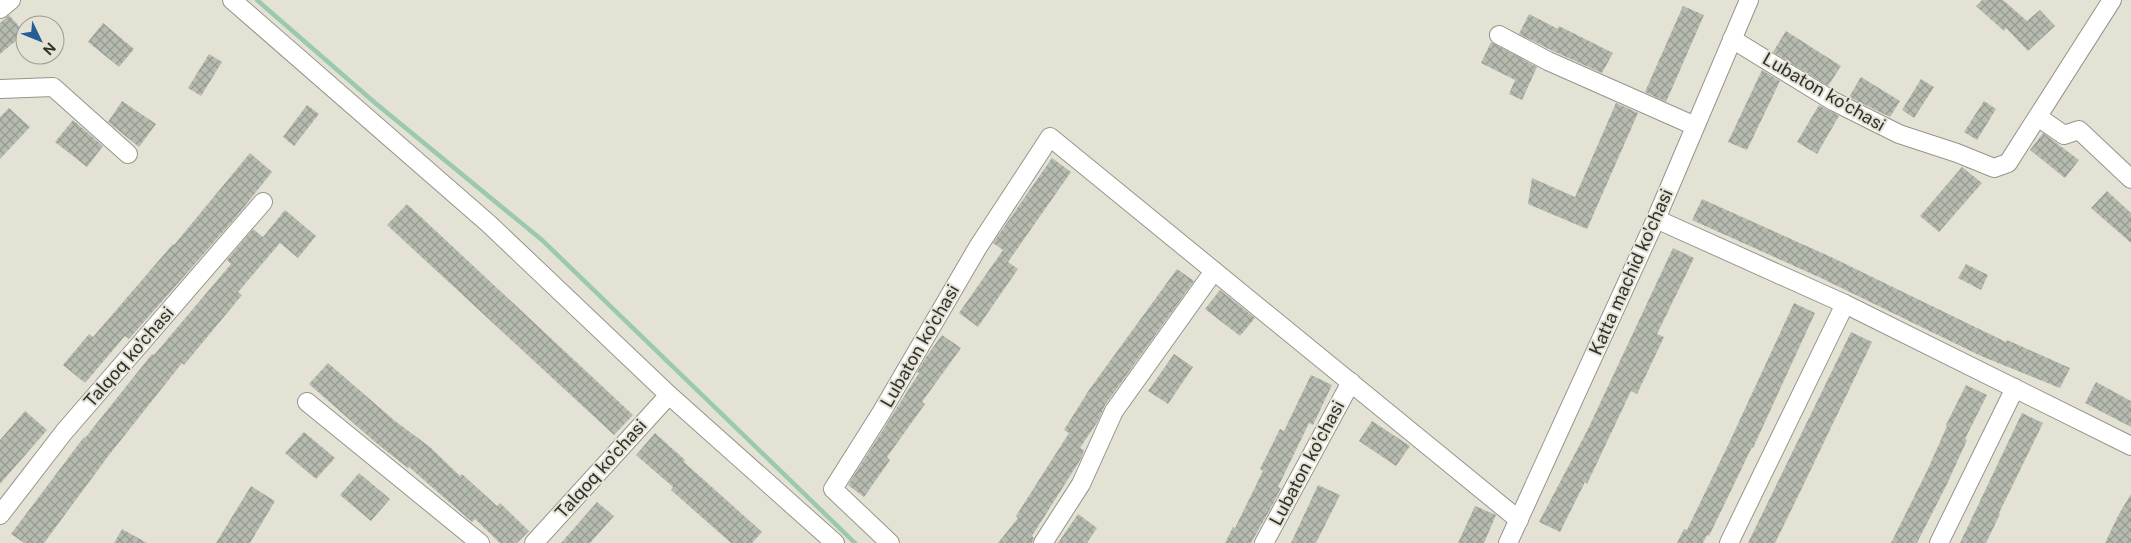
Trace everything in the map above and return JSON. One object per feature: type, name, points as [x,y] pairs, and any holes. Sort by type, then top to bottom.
[{"type":"street","points":[[0,9],[11,0]]},
{"type":"street","points":[[232,0],[489,224],[669,395],[835,543]]},
{"type":"street","name":"Katta machid ko'chasi","points":[[1508,543],[1656,219],[1749,0]]},
{"type":"street","name":"Lubaton ko'chasi","points":[[1732,39],[1832,101],[1899,134],[1957,153],[1994,168],[2008,163],[2112,0]]},
{"type":"street","points":[[1499,35],[1548,61],[1695,126]]},
{"type":"street","points":[[0,89],[53,87],[128,154]]},
{"type":"street","points":[[2038,116],[2064,135],[2079,130],[2131,179]]},
{"type":"street","name":"Lubaton ko'chasi","points":[[890,543],[833,490],[881,413],[978,247],[1050,136],[1214,271]]},
{"type":"street","name":"Talqoq ko'chasi","points":[[0,515],[64,432],[262,202]]},
{"type":"street","points":[[1656,219],[1845,304],[2131,446]]},
{"type":"street","points":[[1043,543],[1081,484],[1114,411],[1214,271],[1519,520]]},
{"type":"street","points":[[1729,543],[1845,304]]},
{"type":"street","name":"Lubaton ko'chasi","points":[[1264,543],[1351,382]]},
{"type":"street","points":[[1939,543],[2015,388]]},
{"type":"street","name":"Talqoq ko'chasi","points":[[534,543],[669,395]]},
{"type":"street","points":[[307,402],[480,543]]},
{"type":"building","points":[[1982,0],[2003,0],[2027,21],[2040,10],[2055,26],[2028,51],[2006,28],[2004,31],[1976,6]]},
{"type":"building","points":[[1683,6],[1704,15],[1666,102],[1645,92]]},
{"type":"building","points":[[1529,14],[1558,29],[1559,26],[1613,53],[1602,73],[1519,34]]},
{"type":"building","points":[[9,15],[15,22],[15,41],[0,54],[0,23]]},
{"type":"building","points":[[103,23],[134,49],[119,67],[88,42]]},
{"type":"building","points":[[1786,31],[1841,66],[1828,86],[1773,52]]},
{"type":"building","points":[[1491,42],[1537,67],[1522,100],[1509,94],[1515,80],[1481,63]]},
{"type":"building","points":[[209,54],[222,62],[201,96],[188,88]]},
{"type":"building","points":[[1762,70],[1780,81],[1747,150],[1728,142]]},
{"type":"building","points":[[1861,77],[1900,101],[1890,117],[1849,97]]},
{"type":"building","points":[[1921,79],[1934,87],[1914,118],[1902,110]]},
{"type":"building","points":[[122,101],[156,124],[139,147],[108,122]]},
{"type":"building","points":[[1984,101],[1996,109],[1977,140],[1964,132]]},
{"type":"building","points":[[1616,103],[1638,113],[1587,229],[1528,204],[1532,178],[1575,197]]},
{"type":"building","points":[[307,105],[319,114],[294,146],[283,137]]},
{"type":"building","points":[[1819,105],[1839,116],[1817,154],[1797,142]]},
{"type":"building","points":[[9,108],[30,127],[0,159],[0,117]]},
{"type":"building","points":[[73,120],[103,146],[87,167],[55,142]]},
{"type":"building","points":[[2043,133],[2079,160],[2065,178],[2030,150]]},
{"type":"building","points":[[250,153],[272,172],[236,217],[129,339],[125,336],[85,383],[63,365],[89,334],[93,337],[174,245]]},
{"type":"building","points":[[1052,158],[1071,172],[1008,262],[1018,269],[978,327],[959,313],[1003,250],[993,243]]},
{"type":"building","points":[[1962,167],[1982,183],[1939,232],[1920,216]]},
{"type":"building","points":[[2107,191],[2131,213],[2131,243],[2091,208]]},
{"type":"building","points":[[1702,199],[1831,257],[2006,342],[2007,340],[2070,368],[2060,388],[1981,356],[1821,278],[1692,220]]},
{"type":"building","points":[[407,204],[633,415],[614,435],[387,225]]},
{"type":"building","points":[[285,210],[316,236],[298,258],[280,243],[238,292],[242,295],[184,365],[182,363],[109,455],[44,543],[24,543],[11,534],[84,437],[152,354],[154,355],[231,264],[227,260],[253,229],[263,237]]},
{"type":"building","points":[[1673,248],[1694,258],[1657,334],[1664,337],[1637,394],[1631,391],[1587,484],[1585,482],[1560,532],[1539,522],[1588,429]]},
{"type":"building","points":[[1966,264],[1988,275],[1981,290],[1958,278]]},
{"type":"building","points":[[1177,269],[1194,281],[1105,405],[1098,421],[1080,448],[1084,450],[1082,457],[1032,536],[1034,538],[1032,543],[998,543],[1018,518],[1016,516],[1069,433],[1064,430],[1089,390]]},
{"type":"building","points":[[1220,290],[1255,318],[1240,336],[1205,309]]},
{"type":"building","points":[[1794,303],[1815,313],[1753,448],[1709,536],[1707,535],[1703,543],[1677,543],[1684,529],[1687,530]]},
{"type":"building","points":[[1851,332],[1872,342],[1801,490],[1775,543],[1748,543]]},
{"type":"building","points":[[942,335],[961,348],[922,402],[925,404],[887,457],[890,460],[864,497],[848,485],[919,373],[917,372],[926,357]]},
{"type":"building","points":[[1174,354],[1193,367],[1168,404],[1148,391]]},
{"type":"building","points":[[328,363],[395,421],[430,447],[460,476],[462,474],[497,506],[500,503],[529,531],[517,543],[500,543],[475,519],[472,522],[409,467],[375,442],[309,384]]},
{"type":"building","points":[[1311,375],[1332,385],[1313,425],[1309,423],[1278,487],[1281,488],[1273,504],[1251,543],[1225,543],[1233,527],[1235,528],[1263,471],[1260,469],[1280,429],[1284,431]]},
{"type":"building","points":[[2096,382],[2131,401],[2131,427],[2085,403]]},
{"type":"building","points":[[1966,385],[1987,395],[1965,439],[1967,440],[1947,484],[1917,543],[1891,543],[1927,471],[1946,425]]},
{"type":"building","points":[[25,411],[47,430],[0,484],[0,440]]},
{"type":"building","points":[[2022,413],[2043,423],[2000,514],[1986,543],[1960,543]]},
{"type":"building","points":[[1372,421],[1410,446],[1396,466],[1359,441]]},
{"type":"building","points":[[304,432],[335,458],[316,479],[285,453]]},
{"type":"building","points":[[655,433],[685,460],[684,462],[762,532],[752,543],[731,543],[671,490],[673,487],[636,455]]},
{"type":"building","points":[[359,473],[390,499],[371,521],[340,495]]},
{"type":"building","points":[[1318,485],[1340,495],[1316,543],[1291,543]]},
{"type":"building","points":[[251,486],[275,501],[250,543],[216,543]]},
{"type":"building","points":[[2131,494],[2131,543],[2105,543],[2119,514]]},
{"type":"building","points":[[597,502],[614,516],[590,543],[561,543]]},
{"type":"building","points":[[1475,506],[1496,515],[1484,543],[1458,543]]},
{"type":"building","points":[[1078,514],[1097,528],[1087,543],[1058,543]]},
{"type":"building","points":[[122,529],[147,543],[114,543]]},
{"type":"waterway","points":[[257,0],[374,102],[542,240],[855,543]]}]
